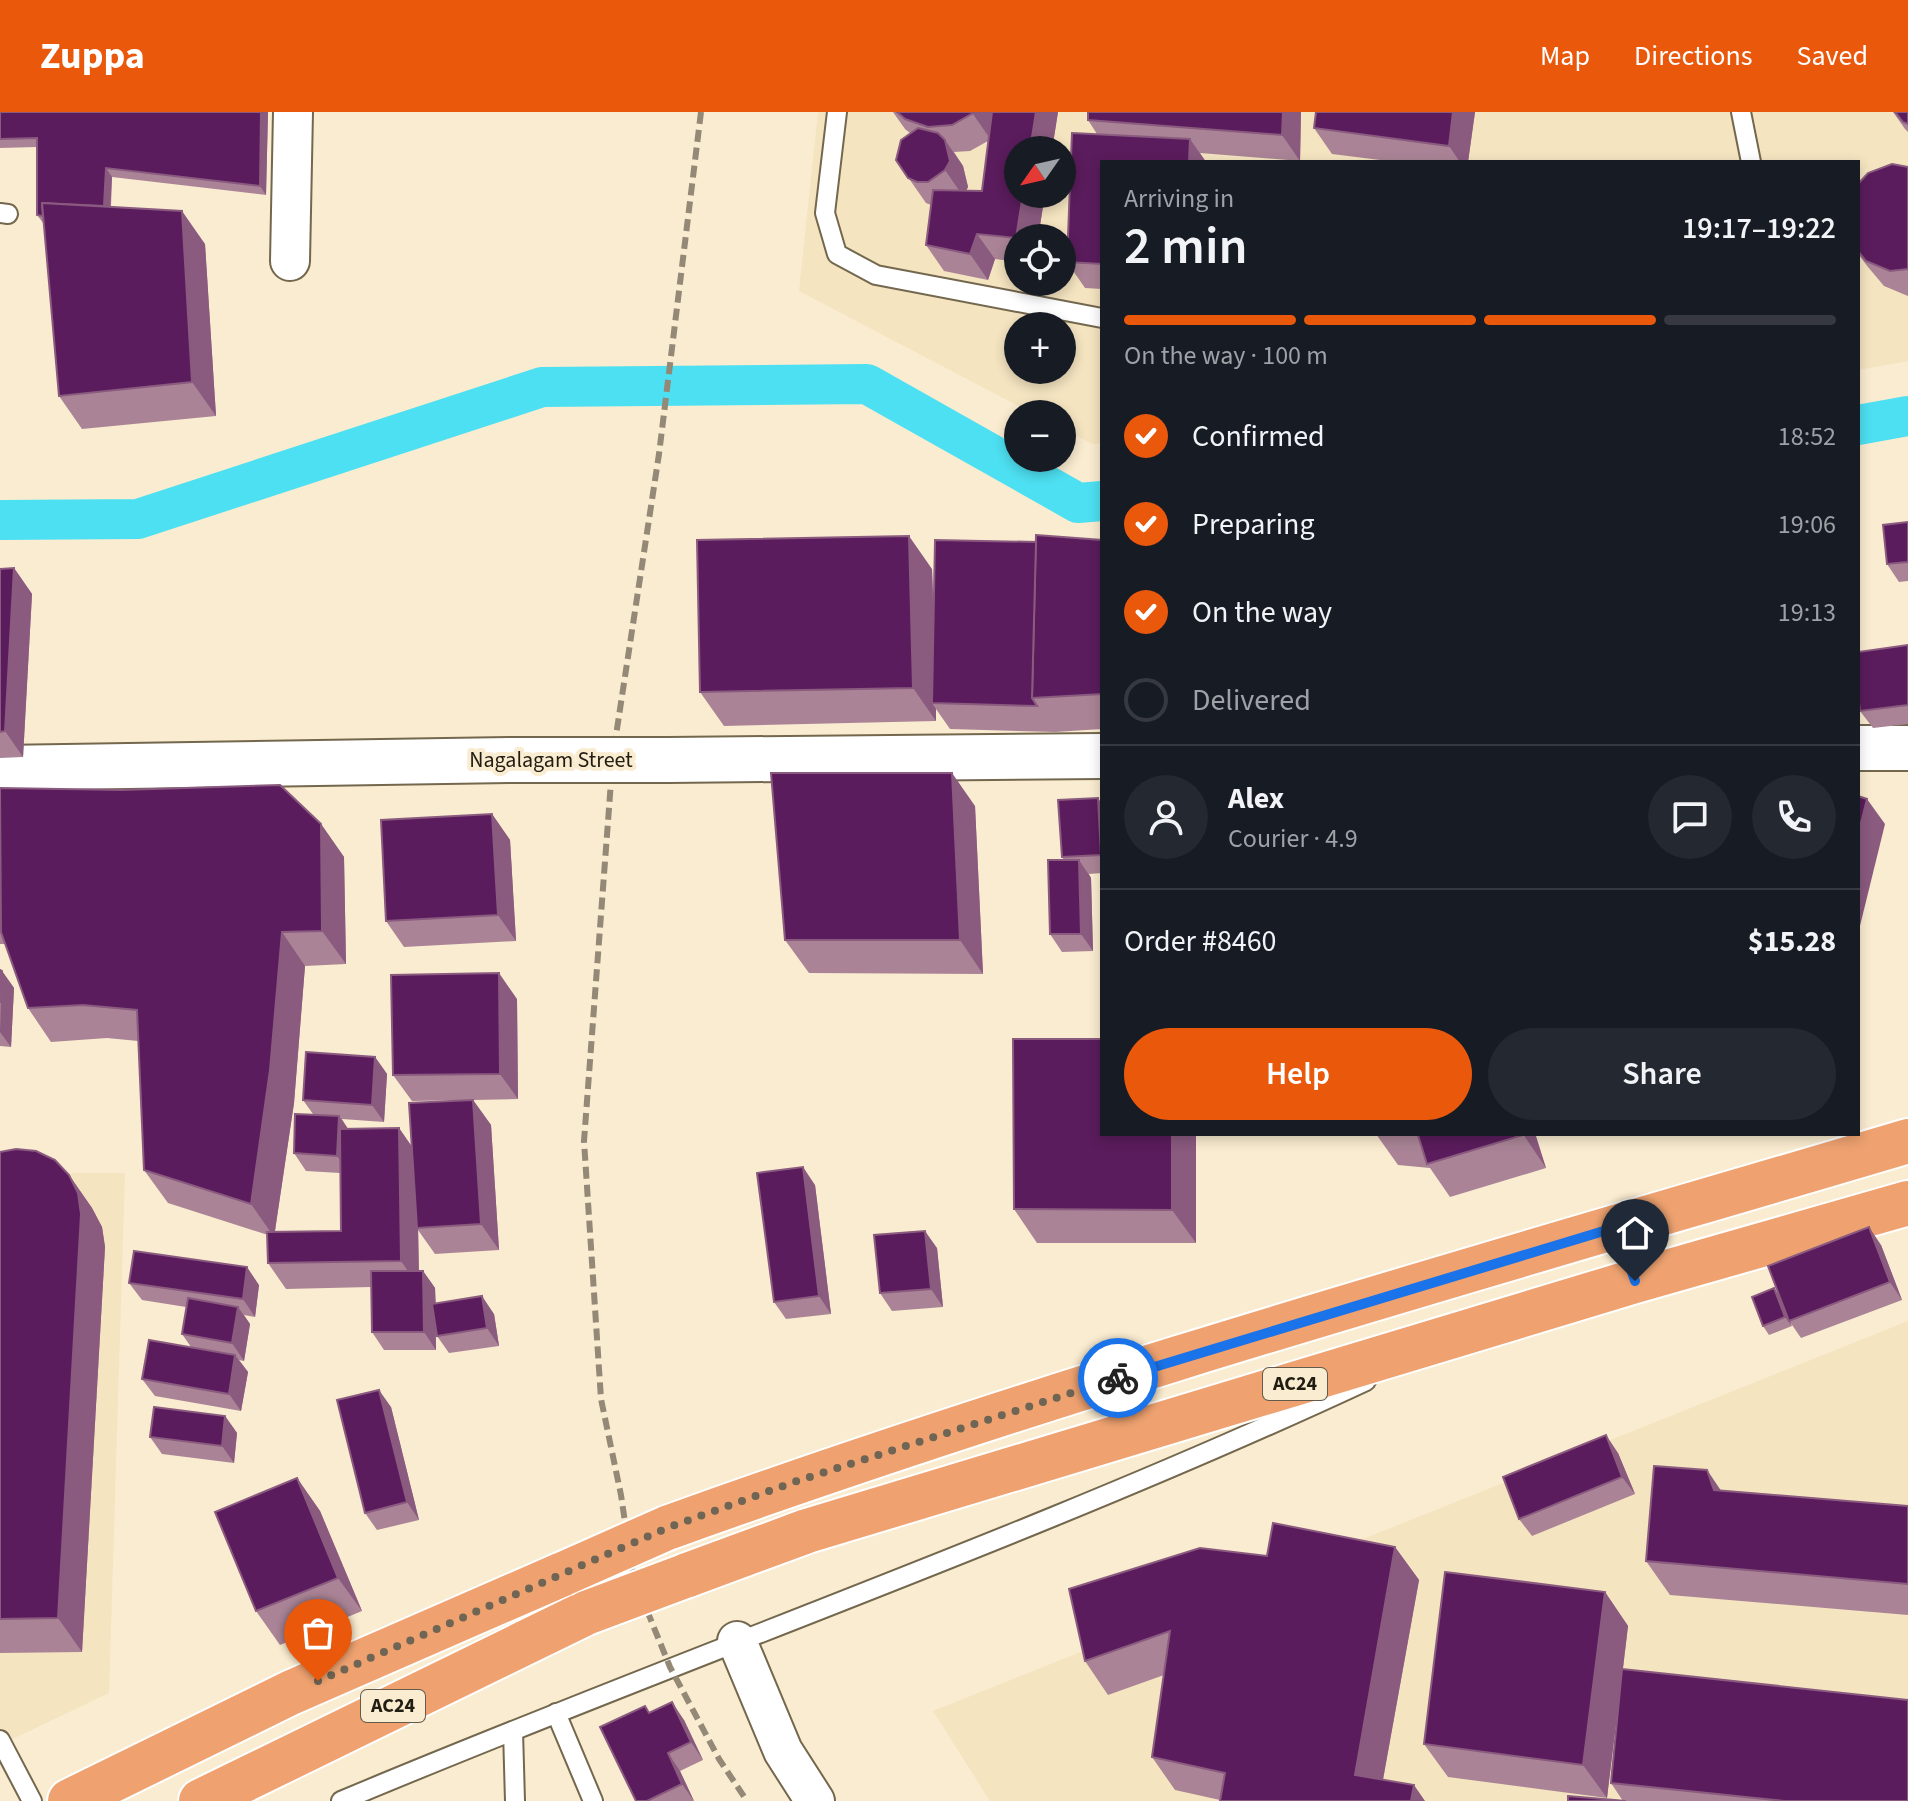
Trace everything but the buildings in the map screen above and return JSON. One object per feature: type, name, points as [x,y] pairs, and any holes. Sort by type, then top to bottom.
[{"type":"main road","name":"AC24","points":[[70,1801],[290,1693],[667,1528],[812,1476],[1203,1351],[1908,1141]]},
{"type":"main road","name":"AC24","points":[[201,1801],[586,1613],[807,1531],[1635,1281],[1908,1203]]},
{"type":"main road","points":[[1617,1227],[1635,1281]]},
{"type":"street","points":[[290,261],[293,112]]},
{"type":"street","points":[[1860,748],[1908,748]]},
{"type":"street","name":"Nagalagam Street","points":[[0,768],[509,760],[1100,756]]},
{"type":"street","points":[[737,1641],[783,1751],[815,1801]]},
{"type":"lane","points":[[837,112],[825,213],[837,254],[876,275],[1100,318]]},
{"type":"lane","points":[[1741,112],[1751,160]]},
{"type":"lane","points":[[341,1801],[1158,1474],[1485,1326]]},
{"type":"lane","points":[[556,1713],[593,1801]]},
{"type":"lane","points":[[513,1731],[515,1801]]},
{"type":"lane","points":[[0,1740],[32,1801]]},
{"type":"shaded area","points":[[818,112],[1908,112],[1908,361],[1860,370],[1860,160],[1100,160],[1100,443],[1092,444],[1076,435],[1076,400],[1007,400],[799,291]]},
{"type":"shaded area","points":[[0,1173],[125,1173],[109,1693],[0,1745]]},
{"type":"shaded area","points":[[1908,1321],[1908,1801],[990,1801],[933,1711]]},
{"type":"waterway","points":[[0,520],[138,519],[542,387],[867,384],[1078,503],[1100,501]]},
{"type":"waterway","points":[[1860,425],[1908,416]]},
{"type":"railway","points":[[701,112],[659,454],[613,755],[584,1141],[601,1399],[621,1495],[633,1576],[670,1667],[719,1759],[747,1801]]},
{"type":"way so far","points":[[318,1681],[667,1528],[797,1481],[1118,1378]]},
{"type":"route","points":[[1118,1378],[1617,1227],[1635,1281]]}]
